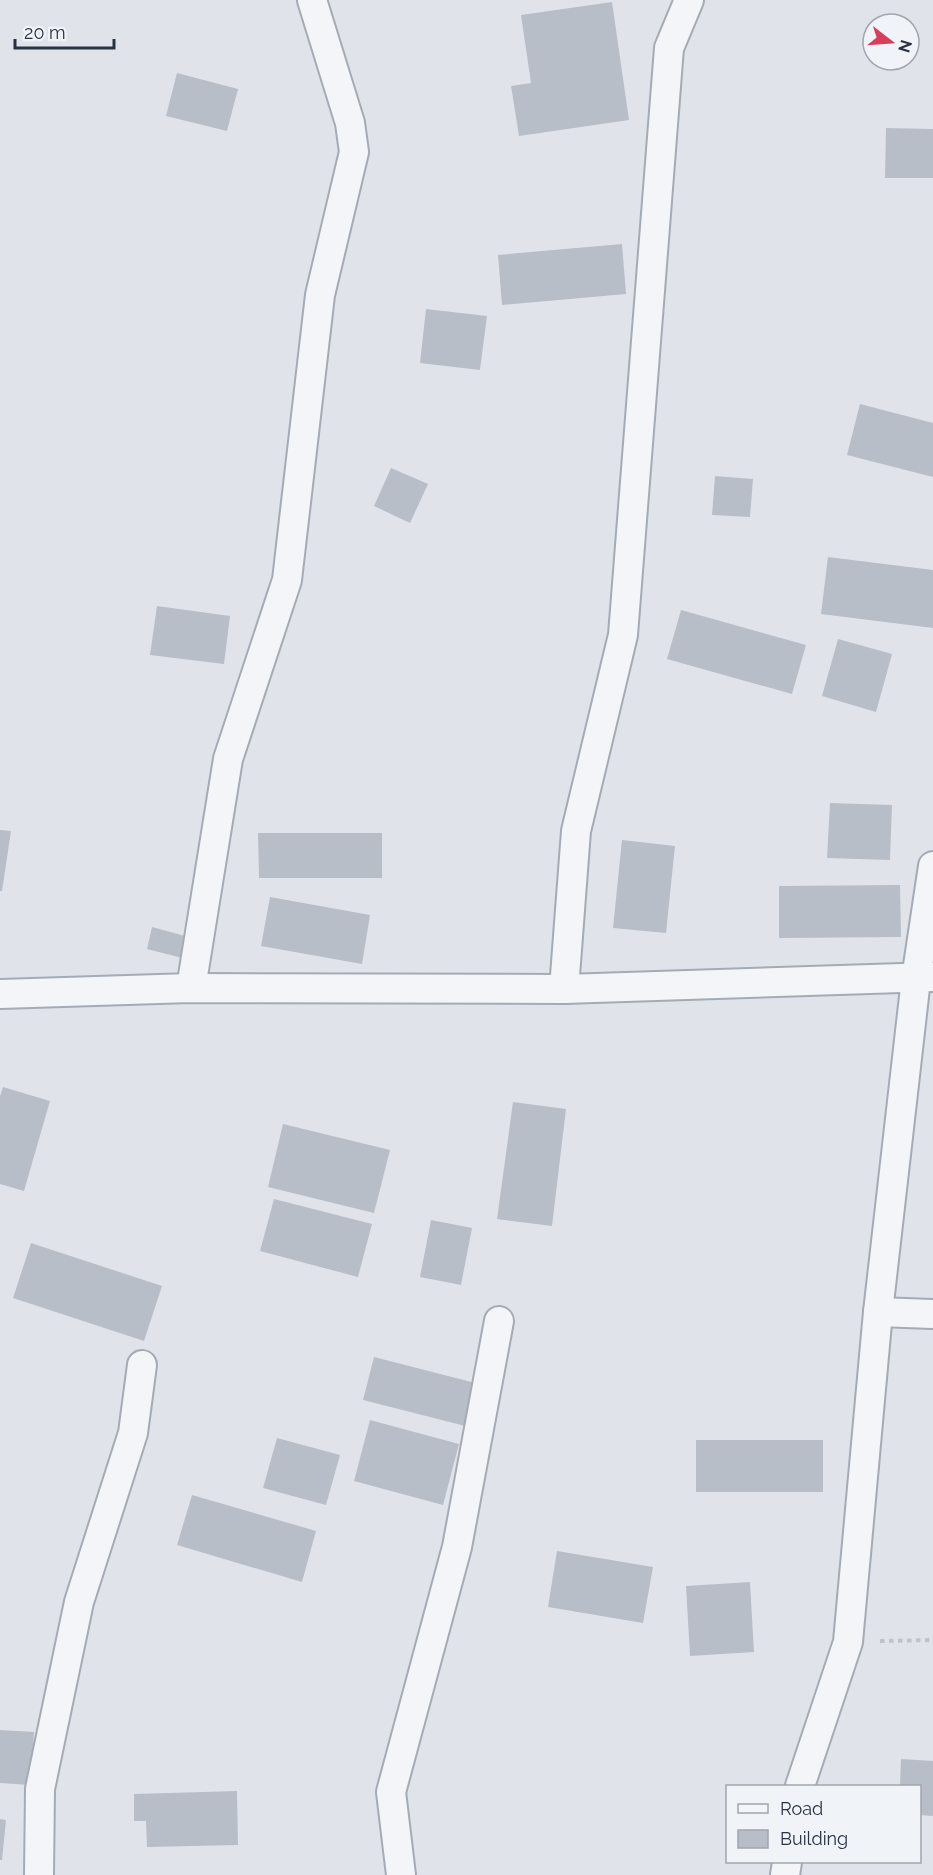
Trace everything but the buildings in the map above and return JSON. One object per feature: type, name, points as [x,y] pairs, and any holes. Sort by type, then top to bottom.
[{"type":"street","points":[[191,988],[228,759],[287,580],[320,295],[354,152],[347,113],[312,0]]},
{"type":"street","points":[[564,989],[576,831],[623,635],[669,48],[689,0]]},
{"type":"street","points":[[800,1785],[848,1642],[878,1312],[924,978],[933,866]]},
{"type":"street","points":[[0,994],[191,988],[564,989],[924,978]]},
{"type":"street","points":[[878,1312],[933,1314]]},
{"type":"street","points":[[401,1875],[391,1792],[457,1547],[499,1321]]},
{"type":"street","points":[[39,1875],[40,1789],[79,1602],[133,1432],[142,1365]]},
{"type":"path","points":[[848,1642],[933,1640]]}]
